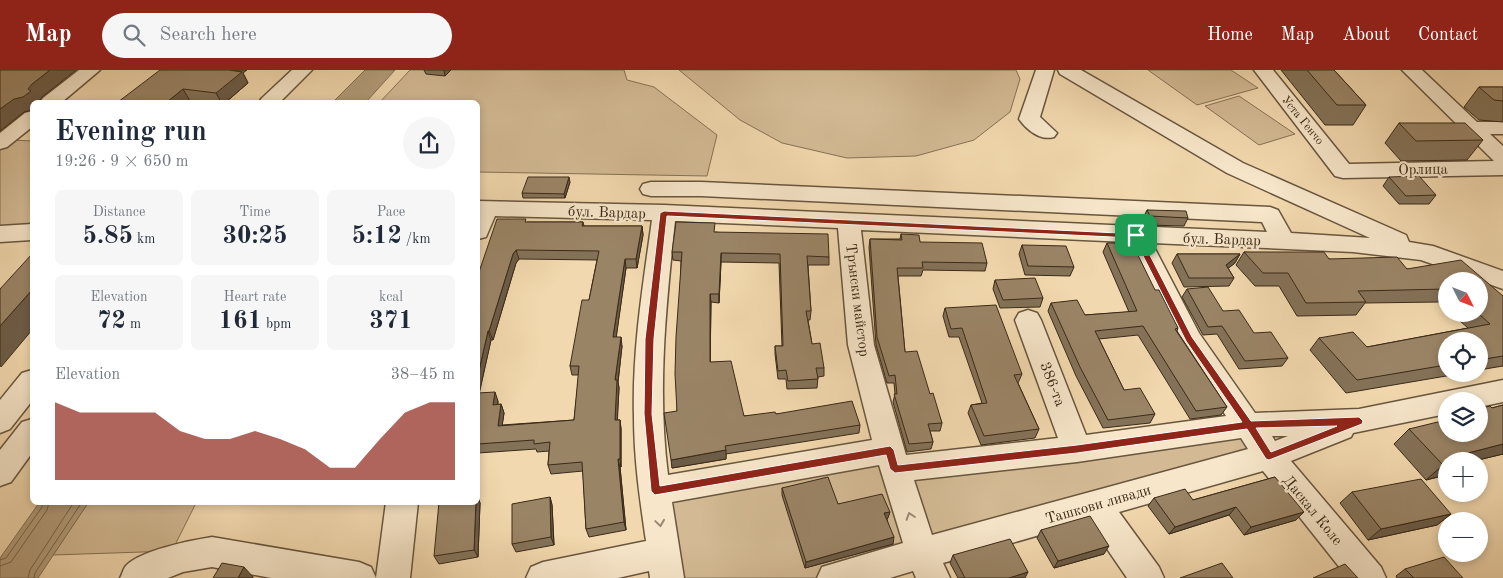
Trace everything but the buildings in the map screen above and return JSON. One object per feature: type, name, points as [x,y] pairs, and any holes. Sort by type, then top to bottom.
[{"type":"street","points":[[53,100],[91,70]]},
{"type":"street","points":[[271,100],[303,70]]},
{"type":"street","points":[[1045,70],[1029,119],[1047,133]]},
{"type":"street","points":[[1068,70],[1235,168],[1424,252]]},
{"type":"street","name":"Уста Генчо","points":[[1263,70],[1343,171]]},
{"type":"street","points":[[1411,70],[1503,158]]},
{"type":"street","points":[[0,142],[30,118]]},
{"type":"street","points":[[1472,128],[1503,128]]},
{"type":"street","name":"Орлица","points":[[1343,171],[1503,168]]},
{"type":"street","points":[[651,189],[711,189],[1270,214],[1284,242]]},
{"type":"street","name":"бул. Вардар","points":[[482,208],[664,213],[1353,244],[1424,252],[1503,280]]},
{"type":"street","points":[[543,578],[665,566],[655,491],[648,414],[650,339],[664,213]]},
{"type":"street","name":"Трънски майстор","points":[[849,222],[861,345],[892,460],[928,566]]},
{"type":"street","points":[[0,234],[30,232]]},
{"type":"street","name":"Даскал Коле","points":[[1136,235],[1188,339],[1269,456],[1369,578]]},
{"type":"street","points":[[1467,267],[1503,302]]},
{"type":"street","name":"386-та","points":[[1028,320],[1077,449]]},
{"type":"street","points":[[0,421],[30,384]]},
{"type":"street","points":[[1488,394],[1503,391]]},
{"type":"street","name":"Ташкови ливади","points":[[834,578],[928,566],[1095,505],[1269,456],[1359,421],[1438,405]]},
{"type":"street","name":"Ташкови ливади","points":[[655,491],[892,460],[1077,449],[1249,425],[1359,421]]},
{"type":"street","points":[[0,473],[30,434]]},
{"type":"street","points":[[393,578],[402,505]]},
{"type":"street","points":[[1095,505],[1147,578]]},
{"type":"street","points":[[137,578],[153,568],[183,557],[212,552],[359,578]]},
{"type":"shaded area","points":[[410,70],[624,70],[627,80],[654,87],[717,135],[707,176],[480,172],[480,100],[382,100]]},
{"type":"shaded area","points":[[679,70],[1016,70],[1020,79],[1010,112],[974,140],[916,156],[847,158],[782,143],[740,120]]},
{"type":"shaded area","points":[[1148,70],[1231,70],[1258,88],[1197,105]]},
{"type":"shaded area","points":[[1239,96],[1295,134],[1259,145],[1205,106]]},
{"type":"shaded area","points":[[11,140],[30,141],[30,224],[0,226],[0,148]]},
{"type":"shaded area","points":[[1247,427],[1263,455],[923,550],[899,471]]},
{"type":"shaded area","points":[[890,450],[922,553],[834,578],[667,578],[655,491]]},
{"type":"shaded area","points":[[87,505],[195,505],[172,551],[53,555]]},
{"type":"water","points":[[365,70],[395,70],[368,100],[335,100]]},
{"type":"water","points":[[38,505],[87,505],[38,578],[0,578],[0,558]]},
{"type":"route","points":[[1136,235],[664,213],[650,339],[648,414],[655,491],[890,450],[895,469],[1077,449],[1249,425],[1269,456],[1359,421],[1249,425],[1188,339],[1136,235]]}]
